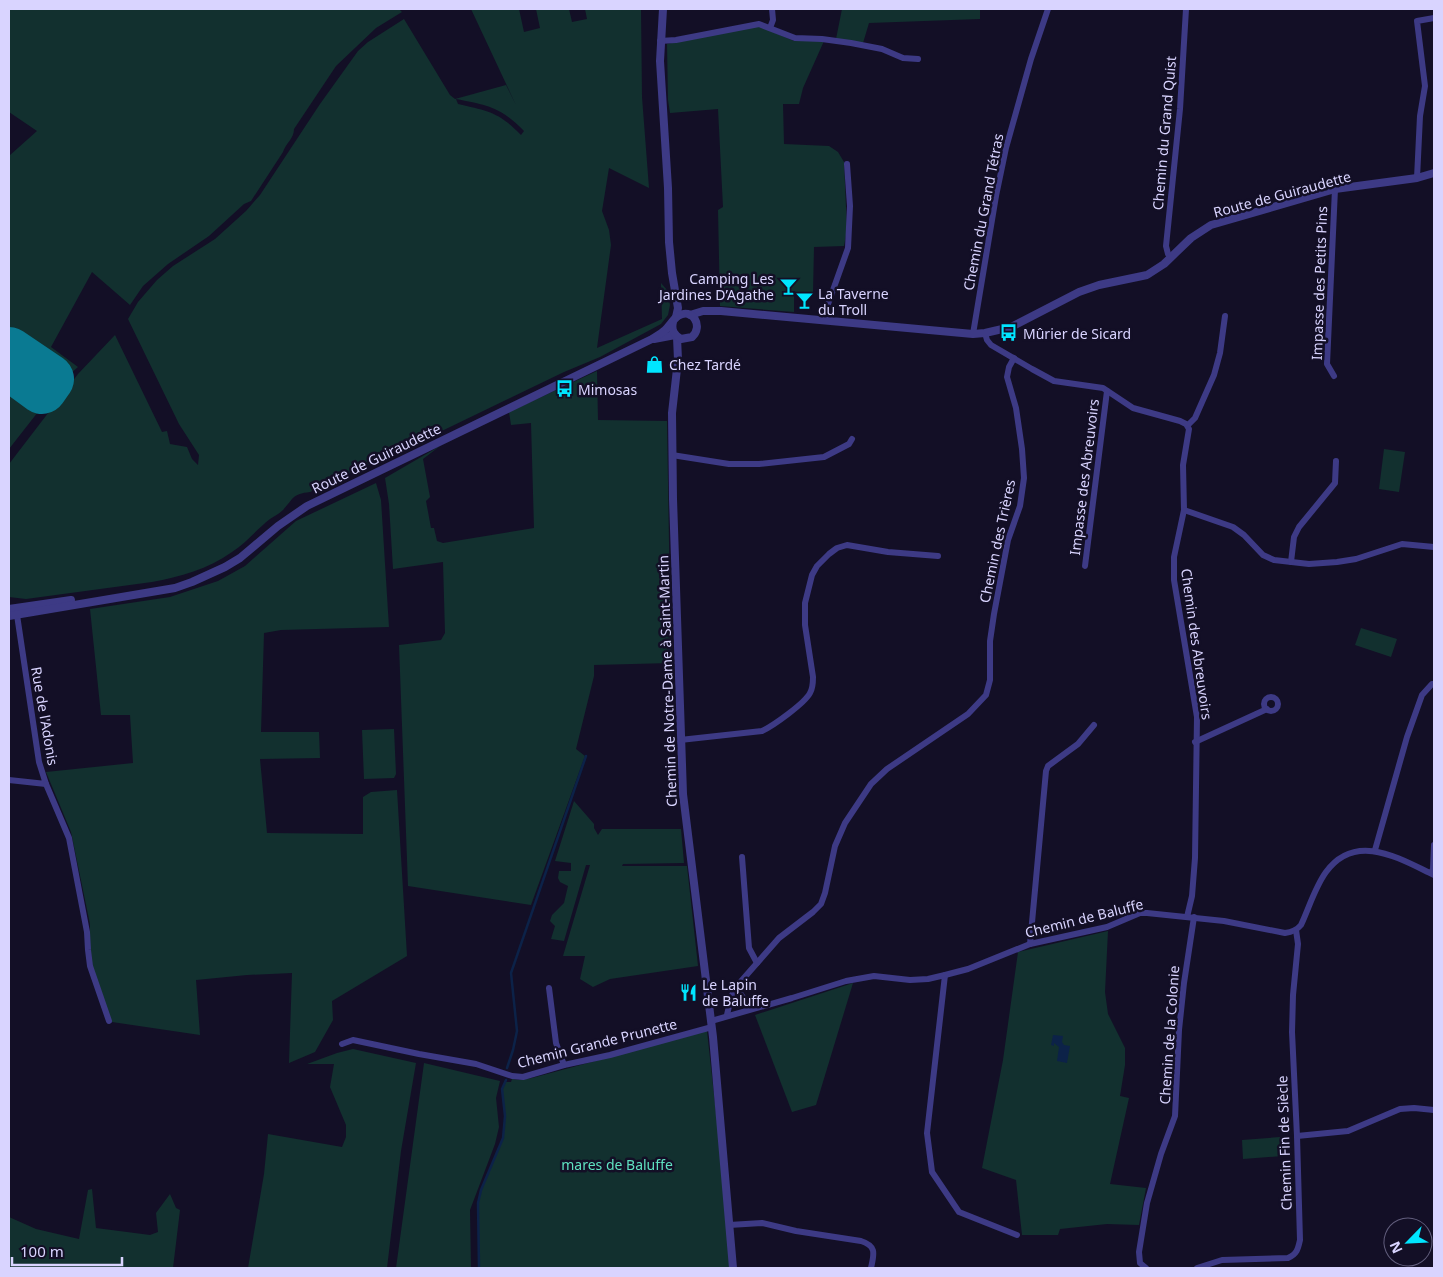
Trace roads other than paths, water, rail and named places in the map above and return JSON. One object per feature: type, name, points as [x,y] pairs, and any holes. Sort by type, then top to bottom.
[{"type":"street","points":[[663,9],[660,41],[669,242],[678,308],[673,330],[676,336],[686,339],[692,337],[696,333],[697,323],[704,316],[714,311]]},
{"type":"street","points":[[770,28],[773,20],[772,9]]},
{"type":"street","name":"Chemin du Grand Tétras","points":[[973,334],[1006,148],[1031,59],[1048,9]]},
{"type":"street","name":"Chemin du Grand Quist","points":[[1171,258],[1166,246],[1180,109],[1186,9]]},
{"type":"street","points":[[1417,178],[1420,116],[1426,86],[1417,21],[1434,18]]},
{"type":"street","points":[[660,41],[676,40],[759,24],[795,38],[851,43],[882,49],[898,57],[918,59]]},
{"type":"street","points":[[822,321],[848,248],[850,206],[847,164]]},
{"type":"street","name":"Route de Guiraudette","points":[[689,315],[703,310],[985,334],[1011,327],[1099,285],[1146,275],[1171,258],[1190,238],[1211,225],[1335,189],[1417,178],[1434,173]]},
{"type":"street","name":"Impasse des Petits Pins","points":[[1334,376],[1327,364],[1335,189]]},
{"type":"street","points":[[675,295],[697,323]]},
{"type":"street","points":[[675,319],[682,314],[689,315]]},
{"type":"street","points":[[985,334],[987,340],[992,345],[1054,381],[1103,388],[1132,408],[1175,419],[1188,426],[1195,418],[1214,375],[1220,353],[1225,316]]},
{"type":"street","name":"Route de Guiraudette","points":[[9,616],[174,588],[208,575],[240,558],[292,515],[323,497],[652,339],[665,331],[675,319]]},
{"type":"street","name":"Route de Guiraudette","points":[[652,339],[676,336]]},
{"type":"street","name":"Chemin de Notre-Dame à Saint-Martin","points":[[676,336],[678,360]]},
{"type":"street","name":"Chemin de Notre-Dame à Saint-Martin","points":[[686,339],[678,360],[672,413],[680,740],[683,794],[712,1024],[733,1268]]},
{"type":"street","name":"Chemin des Trières","points":[[727,1015],[731,997],[736,988],[757,963],[779,938],[821,904],[835,846],[845,823],[871,784],[887,770],[968,714],[983,699],[988,690],[990,680],[990,641],[994,614],[1008,540],[1020,506],[1024,478],[1017,416],[1007,377],[1014,358]]},
{"type":"street","name":"Impasse des Abreuvoirs","points":[[1085,566],[1107,391]]},
{"type":"street","name":"Chemin des Abreuvoirs","points":[[1188,426],[1190,430],[1183,465],[1184,510],[1174,557],[1174,580],[1196,717],[1195,858],[1190,917]]},
{"type":"street","points":[[672,455],[729,464],[759,464],[824,457],[848,444],[852,439]]},
{"type":"street","points":[[1291,562],[1294,537],[1299,527],[1335,483],[1336,462]]},
{"type":"street","points":[[1184,510],[1221,521],[1233,527],[1268,558],[1291,562],[1309,564],[1345,561],[1402,544],[1434,547]]},
{"type":"street","points":[[680,740],[762,731],[772,726],[809,696],[813,678],[804,614],[807,593],[812,575],[817,566],[837,548],[847,545],[888,552],[938,556]]},
{"type":"street","name":"Route de Guiraudette","points":[[9,609],[100,597],[115,597]]},
{"type":"street","name":"Route de Guiraudette","points":[[17,615],[19,611],[100,597]]},
{"type":"street","name":"Rue de l'Adonis","points":[[9,780],[46,784],[39,762],[17,615]]},
{"type":"street","points":[[1375,850],[1406,737],[1422,695],[1434,684]]},
{"type":"street","points":[[1195,742],[1267,709]]},
{"type":"street","points":[[1030,944],[1046,771],[1048,766],[1078,744],[1094,725]]},
{"type":"street","points":[[46,784],[69,838],[87,932],[90,966],[109,1021]]},
{"type":"street","points":[[1296,930],[1301,925],[1327,870],[1348,854],[1362,850],[1375,850],[1433,874],[1434,845]]},
{"type":"street","points":[[742,857],[749,948],[757,963]]},
{"type":"street","name":"Chemin de Baluffe","points":[[712,1024],[727,1015],[846,980],[874,976],[910,980],[928,979],[945,975],[968,969],[1030,944],[1107,928],[1140,914],[1190,917],[1285,933],[1296,930]]},
{"type":"street","name":"Chemin de la Colonie","points":[[1146,1268],[1140,1263],[1139,1252],[1147,1204],[1161,1154],[1175,1116],[1179,1030],[1190,917]]},
{"type":"street","name":"Chemin Fin de Siècle","points":[[1197,1268],[1222,1260],[1288,1258],[1294,1256],[1297,1251],[1300,1240],[1292,1032],[1292,995],[1298,944],[1296,930]]},
{"type":"street","points":[[945,975],[927,1133],[932,1172],[959,1212],[1017,1235]]},
{"type":"street","points":[[549,988],[556,1043],[564,1064]]},
{"type":"street","points":[[736,988],[744,999],[761,1006]]},
{"type":"street","name":"Chemin Grande Prunette","points":[[342,1044],[353,1040],[476,1064],[512,1076],[523,1077],[564,1064],[610,1055],[712,1024]]},
{"type":"street","points":[[1297,1136],[1348,1132],[1400,1108],[1434,1110]]},
{"type":"street","points":[[729,1225],[762,1223],[796,1231],[861,1241],[869,1244],[873,1249],[874,1256],[871,1268]]},
{"type":"water","points":[[1053,1035],[1063,1036],[1062,1042],[1064,1045],[1070,1046],[1067,1063],[1057,1061],[1059,1047],[1054,1043],[1054,1046],[1051,1045]]},
{"type":"waterway","points":[[507,1068],[517,1031],[511,973],[586,756]]},
{"type":"waterway","points":[[479,1268],[478,1203],[481,1190],[503,1138],[505,1116],[502,1089],[506,1080]]},
{"type":"place","name":"Camping Les Jardines D’Agathe","points":[[788,286]]},
{"type":"place","name":"La Taverne du Troll","points":[[804,301]]},
{"type":"place","name":"Mûrier de Sicard","points":[[1009,333]]},
{"type":"place","name":"Chez Tardé","points":[[655,364]]},
{"type":"place","name":"Mimosas","points":[[564,389]]},
{"type":"place","name":"Le Lapin de Baluffe","points":[[688,992]]},
{"type":"park label","name":"mares de Baluffe","points":[[617,1164]]}]
